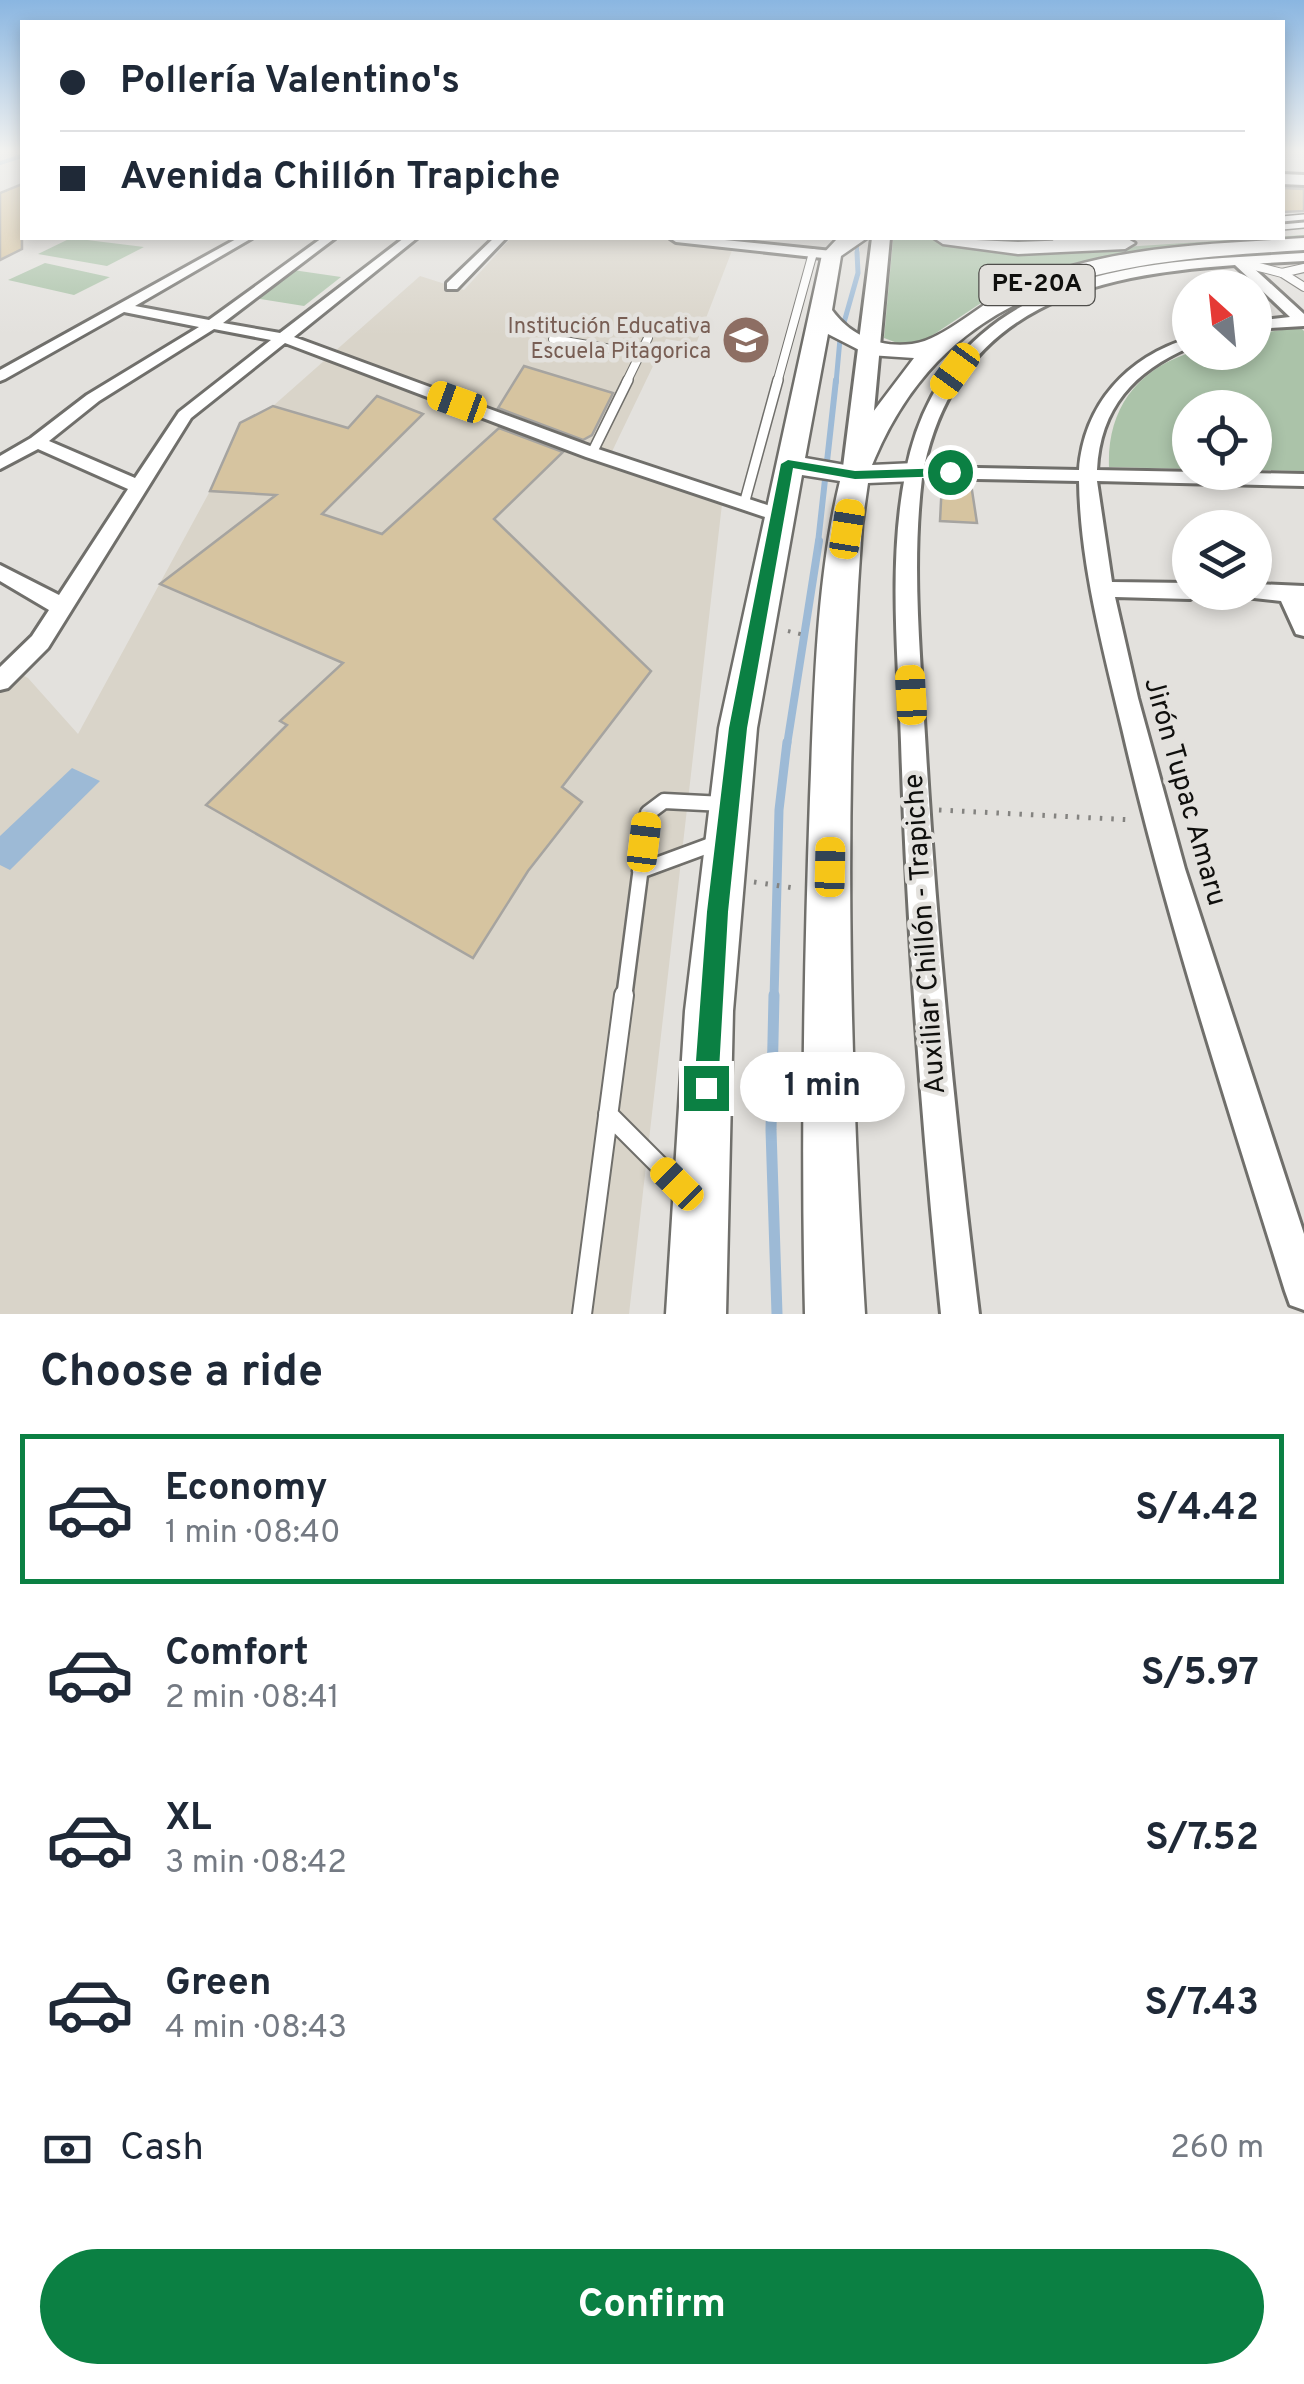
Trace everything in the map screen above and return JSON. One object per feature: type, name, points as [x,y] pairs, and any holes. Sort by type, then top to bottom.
[{"type":"main road","points":[[696,1314],[725,841],[756,623],[761,509],[788,464],[828,249],[852,240]]},
{"type":"main road","name":"PE-20A","points":[[955,240],[999,248],[1304,244]]},
{"type":"main road","name":"PE-20A","points":[[835,1314],[829,892],[836,643],[855,475],[874,431],[944,340],[994,305],[1041,284],[1208,240]]},
{"type":"main road","points":[[817,306],[833,328],[870,347],[905,352],[944,340]]},
{"type":"main road","points":[[788,464],[855,475],[916,472]]},
{"type":"street","points":[[0,376],[242,240]]},
{"type":"street","points":[[0,464],[37,442],[93,398],[208,327],[326,240]]},
{"type":"street","points":[[0,680],[40,642],[185,415],[287,339],[409,240]]},
{"type":"street","points":[[452,286],[498,240]]},
{"type":"street","points":[[727,240],[828,249]]},
{"type":"street","name":"PE-20A","points":[[855,475],[881,240]]},
{"type":"street","name":"Auxiliar Chillón - Trapiche","points":[[960,1314],[924,952],[916,809],[909,546],[922,440],[942,388],[989,335],[1047,300],[1094,282],[1304,257]]},
{"type":"street","points":[[1239,262],[1303,321]]},
{"type":"street","points":[[122,308],[287,339],[592,453],[761,509]]},
{"type":"street","points":[[1272,324],[1303,321]]},
{"type":"street","name":"Jirón Tupac Amaru","points":[[1172,351],[1143,365],[1102,409],[1092,434],[1088,476],[1103,589],[1127,709],[1159,821],[1304,1291]]},
{"type":"street","points":[[37,442],[139,488]]},
{"type":"street","points":[[916,472],[1304,480]]},
{"type":"street","points":[[0,572],[62,607]]},
{"type":"street","points":[[1103,589],[1172,591]]},
{"type":"street","points":[[1296,594],[1304,628]]},
{"type":"lane","points":[[1050,248],[1057,240]]},
{"type":"lane","points":[[1239,262],[1282,272],[1304,287]]},
{"type":"lane","points":[[1282,272],[1304,268]]},
{"type":"lane","points":[[761,509],[794,320],[817,306]]},
{"type":"lane","points":[[794,320],[817,306]]},
{"type":"lane","points":[[592,453],[648,338]]},
{"type":"lane","points":[[552,339],[640,354]]},
{"type":"lane","points":[[582,1314],[648,813],[664,801],[725,841]]},
{"type":"lane","points":[[640,870],[725,841]]},
{"type":"lane","points":[[608,1114],[700,1207]]},
{"type":"path","points":[[756,623],[836,643]]},
{"type":"path","points":[[916,809],[1159,821]]},
{"type":"path","points":[[725,841],[829,892]]},
{"type":"shaded area","points":[[509,240],[699,240],[733,248],[696,344],[666,339],[606,464],[722,504],[629,1314],[0,1314],[0,663],[28,678],[78,734],[210,491],[240,423],[273,406],[420,276],[464,290]]},
{"type":"green space","points":[[1304,235],[1304,241],[1056,271],[990,297],[921,343],[900,344],[884,338],[893,240],[934,240],[1033,253],[1285,240],[1285,236]]},
{"type":"green space","points":[[67,240],[144,247],[107,266],[38,254]]},
{"type":"green space","points":[[45,263],[110,277],[74,295],[8,280]]},
{"type":"green space","points":[[286,269],[341,277],[304,306],[247,297]]},
{"type":"green space","points":[[1300,327],[1304,331],[1304,471],[1272,470],[1272,390],[1172,390],[1172,469],[1109,467],[1119,413],[1127,397],[1151,372],[1172,360],[1172,370],[1272,370],[1272,331]]},
{"type":"water","points":[[72,768],[100,781],[10,870],[0,865],[0,836]]},
{"type":"building","points":[[0,212],[20,212],[22,249],[0,260]]},
{"type":"building","points":[[524,366],[613,393],[592,435],[583,440],[498,408]]},
{"type":"building","points":[[377,396],[423,414],[322,514],[382,534],[499,428],[563,452],[494,519],[651,671],[562,787],[582,802],[528,871],[473,958],[206,805],[287,725],[280,721],[343,663],[160,584],[276,495],[210,491],[240,423],[273,406],[348,428]]},
{"type":"building","points":[[942,482],[971,484],[977,523],[940,521]]},
{"type":"waterway","points":[[857,242],[857,252]]},
{"type":"waterway","points":[[843,326],[858,273],[857,252]]},
{"type":"waterway","points":[[836,383],[840,339]]},
{"type":"waterway","points":[[818,543],[836,380]]},
{"type":"waterway","points":[[787,745],[819,541]]},
{"type":"waterway","points":[[774,998],[779,810],[787,742]]},
{"type":"waterway","points":[[774,995],[771,1130],[777,1314]]},
{"type":"place","name":"Institución Educativa Escuela Pitagorica","points":[[746,340]]},
{"type":"route","points":[[706,1088],[709,1011],[738,728],[788,464],[855,475],[950,472]]}]
